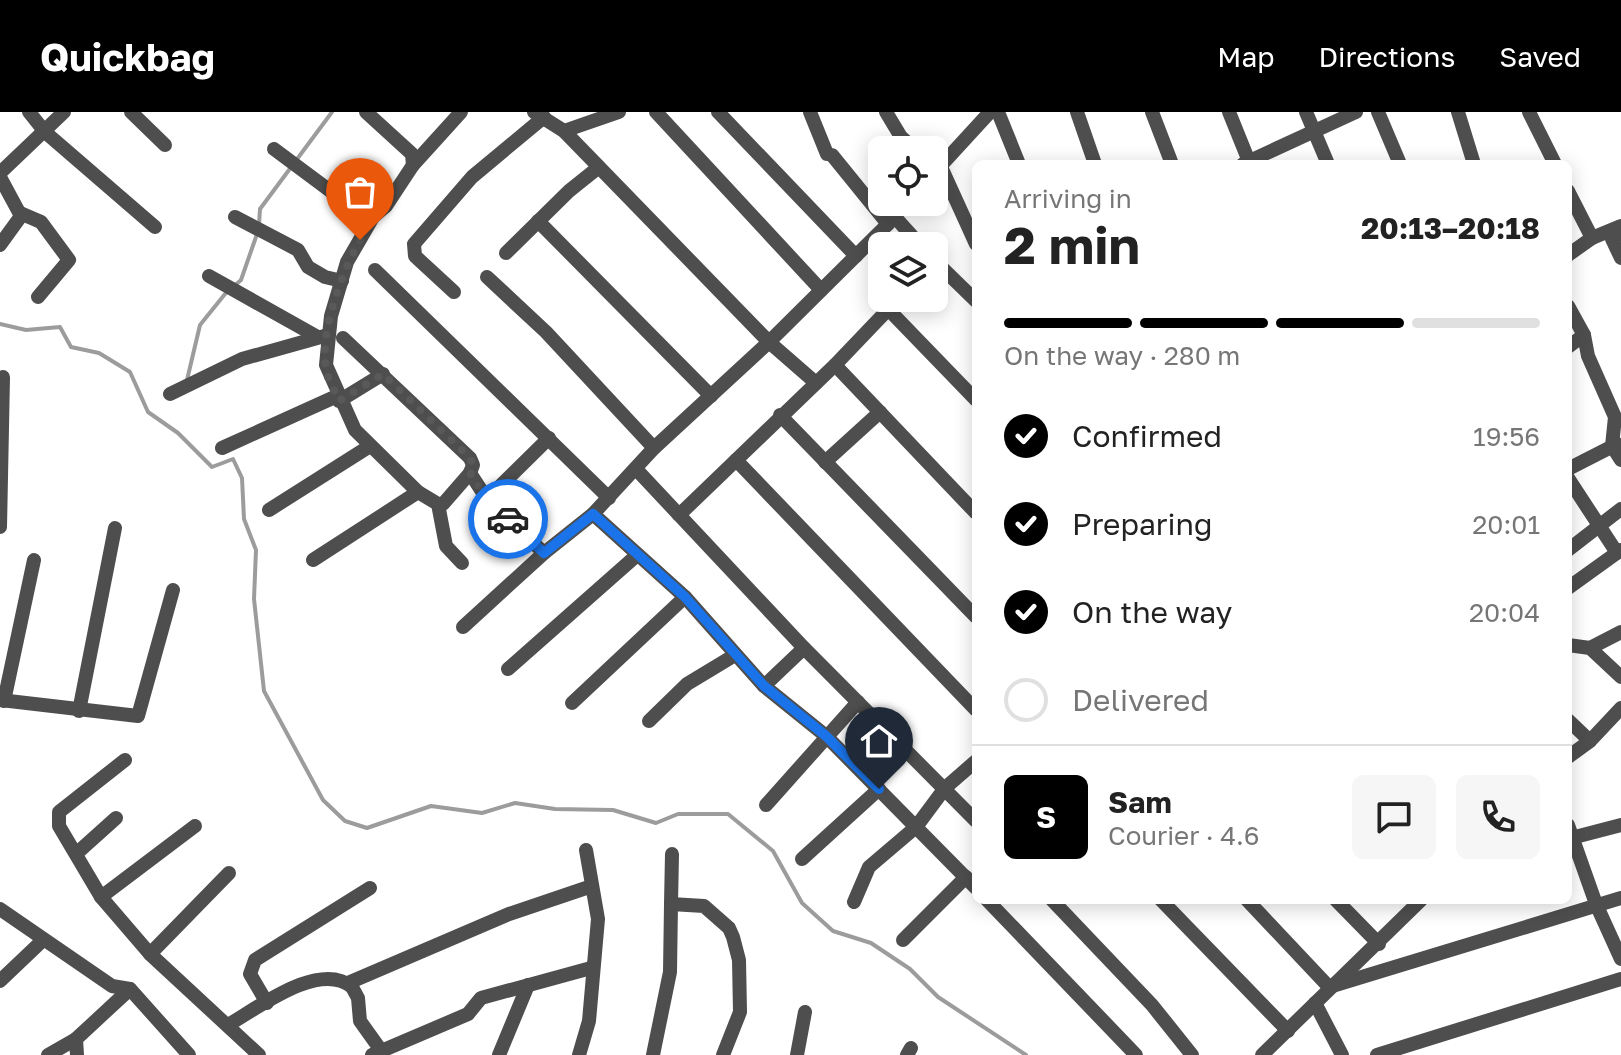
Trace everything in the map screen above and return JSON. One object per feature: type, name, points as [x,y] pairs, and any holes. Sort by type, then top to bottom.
[{"type":"street","points":[[29,112],[45,132],[155,227]]},
{"type":"street","points":[[0,245],[18,224],[20,213],[0,175],[64,112]]},
{"type":"street","points":[[131,112],[165,145]]},
{"type":"street","points":[[366,112],[412,154],[413,165]]},
{"type":"street","points":[[209,276],[229,290],[329,336],[383,374],[470,458],[473,465],[470,473],[443,504],[418,492],[347,420],[326,369],[329,336],[347,262],[373,217],[386,206],[413,165],[461,112]]},
{"type":"street","points":[[564,131],[620,112]]},
{"type":"street","points":[[656,112],[821,290]]},
{"type":"street","points":[[718,112],[856,256]]},
{"type":"street","points":[[810,112],[827,154],[832,155],[905,232]]},
{"type":"street","points":[[886,112],[900,136]]},
{"type":"street","points":[[948,151],[974,118],[990,112]]},
{"type":"street","points":[[998,112],[1017,160]]},
{"type":"street","points":[[1077,112],[1094,160]]},
{"type":"street","points":[[1152,112],[1170,160]]},
{"type":"street","points":[[1229,112],[1247,160]]},
{"type":"street","points":[[1306,112],[1326,160]]},
{"type":"street","points":[[1255,160],[1356,112]]},
{"type":"street","points":[[1378,112],[1398,160]]},
{"type":"street","points":[[1458,112],[1473,160]]},
{"type":"street","points":[[1529,112],[1553,160]]},
{"type":"street","points":[[454,292],[415,256],[414,244],[472,177],[539,114],[564,131],[769,342],[816,383]]},
{"type":"street","points":[[274,149],[368,219],[373,217]]},
{"type":"street","points":[[506,253],[599,167]]},
{"type":"street","points":[[948,185],[972,236]]},
{"type":"street","points":[[1572,199],[1592,238]]},
{"type":"street","points":[[20,213],[41,222],[69,260],[38,297]]},
{"type":"street","points":[[463,627],[544,553],[593,514],[654,448],[769,342],[894,216]]},
{"type":"street","points":[[235,217],[298,250],[308,267],[342,281]]},
{"type":"street","points":[[538,221],[711,396]]},
{"type":"street","points":[[1572,252],[1592,238],[1621,226]]},
{"type":"street","points":[[1621,233],[1612,239],[1621,258]]},
{"type":"street","points":[[375,270],[609,498]]},
{"type":"street","points":[[948,275],[972,297]]},
{"type":"street","points":[[487,277],[546,332],[654,448]]},
{"type":"street","points":[[679,515],[835,365],[885,312]]},
{"type":"street","points":[[901,312],[972,395]]},
{"type":"street","points":[[1572,313],[1584,335],[1588,356],[1615,417],[1616,444],[1621,460]]},
{"type":"street","points":[[1572,344],[1584,335]]},
{"type":"street","points":[[170,394],[242,359],[329,336]]},
{"type":"street","points":[[835,365],[972,509]]},
{"type":"street","points":[[222,448],[338,399],[383,374]]},
{"type":"street","points":[[0,527],[3,377]]},
{"type":"street","points":[[825,462],[880,412]]},
{"type":"street","points":[[780,415],[972,613]]},
{"type":"street","points":[[487,499],[549,438]]},
{"type":"street","points":[[1572,467],[1616,444]]},
{"type":"street","points":[[269,510],[370,446]]},
{"type":"street","points":[[736,460],[863,596],[972,706]]},
{"type":"street","points":[[636,469],[804,648],[972,817]]},
{"type":"street","points":[[470,473],[487,499],[544,553]]},
{"type":"street","points":[[1572,484],[1598,526],[1619,551],[1572,585]]},
{"type":"street","points":[[313,560],[418,492]]},
{"type":"street","points":[[438,504],[446,546],[462,563]]},
{"type":"street","points":[[1572,547],[1621,509]]},
{"type":"street","points":[[593,514],[685,597],[764,686],[826,736],[971,883],[903,940]]},
{"type":"street","points":[[79,711],[115,528]]},
{"type":"street","points":[[508,669],[636,556]]},
{"type":"street","points":[[34,560],[2,700],[138,716],[173,590]]},
{"type":"street","points":[[572,703],[685,597]]},
{"type":"street","points":[[1572,646],[1590,648],[1621,632]]},
{"type":"street","points":[[764,686],[804,648]]},
{"type":"street","points":[[1590,648],[1621,677]]},
{"type":"street","points":[[649,721],[687,684],[735,655]]},
{"type":"street","points":[[766,805],[858,702]]},
{"type":"street","points":[[1572,754],[1590,741],[1621,708]]},
{"type":"street","points":[[1572,724],[1590,741]]},
{"type":"street","points":[[125,760],[59,812],[59,826],[101,897],[150,954],[259,1055]]},
{"type":"street","points":[[854,902],[869,867],[916,827],[945,788],[972,764]]},
{"type":"street","points":[[802,859],[879,789]]},
{"type":"street","points":[[77,853],[116,818]]},
{"type":"street","points":[[1621,825],[1572,831],[1596,904],[1621,959]]},
{"type":"street","points":[[101,897],[195,826]]},
{"type":"street","points":[[579,1055],[591,1007],[591,968],[598,919],[586,850]]},
{"type":"street","points":[[653,1055],[670,972],[672,854]]},
{"type":"street","points":[[150,954],[229,873]]},
{"type":"street","points":[[228,1025],[310,980],[348,983],[509,914],[592,886]]},
{"type":"street","points":[[267,1003],[250,974],[255,960],[370,888]]},
{"type":"street","points":[[1329,987],[1621,898]]},
{"type":"street","points":[[671,904],[704,906],[729,928],[733,937],[739,960],[740,1012],[723,1055]]},
{"type":"street","points":[[991,904],[1136,1055]]},
{"type":"street","points":[[1056,904],[1152,1005],[1192,1055]]},
{"type":"street","points":[[1165,904],[1288,1031]]},
{"type":"street","points":[[1251,904],[1329,987]]},
{"type":"street","points":[[1340,904],[1379,944]]},
{"type":"street","points":[[1262,1055],[1417,904]]},
{"type":"street","points":[[0,909],[42,941],[112,986],[130,989],[179,1052]]},
{"type":"street","points":[[0,981],[42,941]]},
{"type":"street","points":[[348,983],[358,998],[360,1021],[376,1052],[468,1014],[481,998],[591,968]]},
{"type":"street","points":[[1377,1055],[1621,979]]},
{"type":"street","points":[[499,1055],[528,985]]},
{"type":"street","points":[[48,1055],[76,1039],[130,989]]},
{"type":"street","points":[[1315,1003],[1342,1055]]},
{"type":"street","points":[[797,1055],[805,1012]]},
{"type":"street","points":[[76,1039],[77,1055]]},
{"type":"waterway","points":[[259,225],[260,209],[332,112]]},
{"type":"waterway","points":[[187,380],[200,325],[241,280],[257,234]]},
{"type":"waterway","points":[[0,324],[26,330],[60,327],[71,347],[99,353],[130,372],[148,412],[178,433],[212,467],[233,459],[242,478],[244,519],[256,550],[254,599],[264,691],[323,800],[345,821],[367,828],[431,806],[482,813],[515,803],[555,809],[613,810],[656,823],[678,814],[728,814],[773,851],[802,903],[833,931],[871,943],[910,969],[938,997],[1026,1055]]},
{"type":"way so far","points":[[360,240],[347,262],[328,335],[326,369],[339,401],[383,374],[470,458],[473,465],[470,473],[487,499],[508,519]]},
{"type":"route","points":[[508,519],[544,553],[593,514],[685,597],[764,686],[826,736],[879,789]]}]
